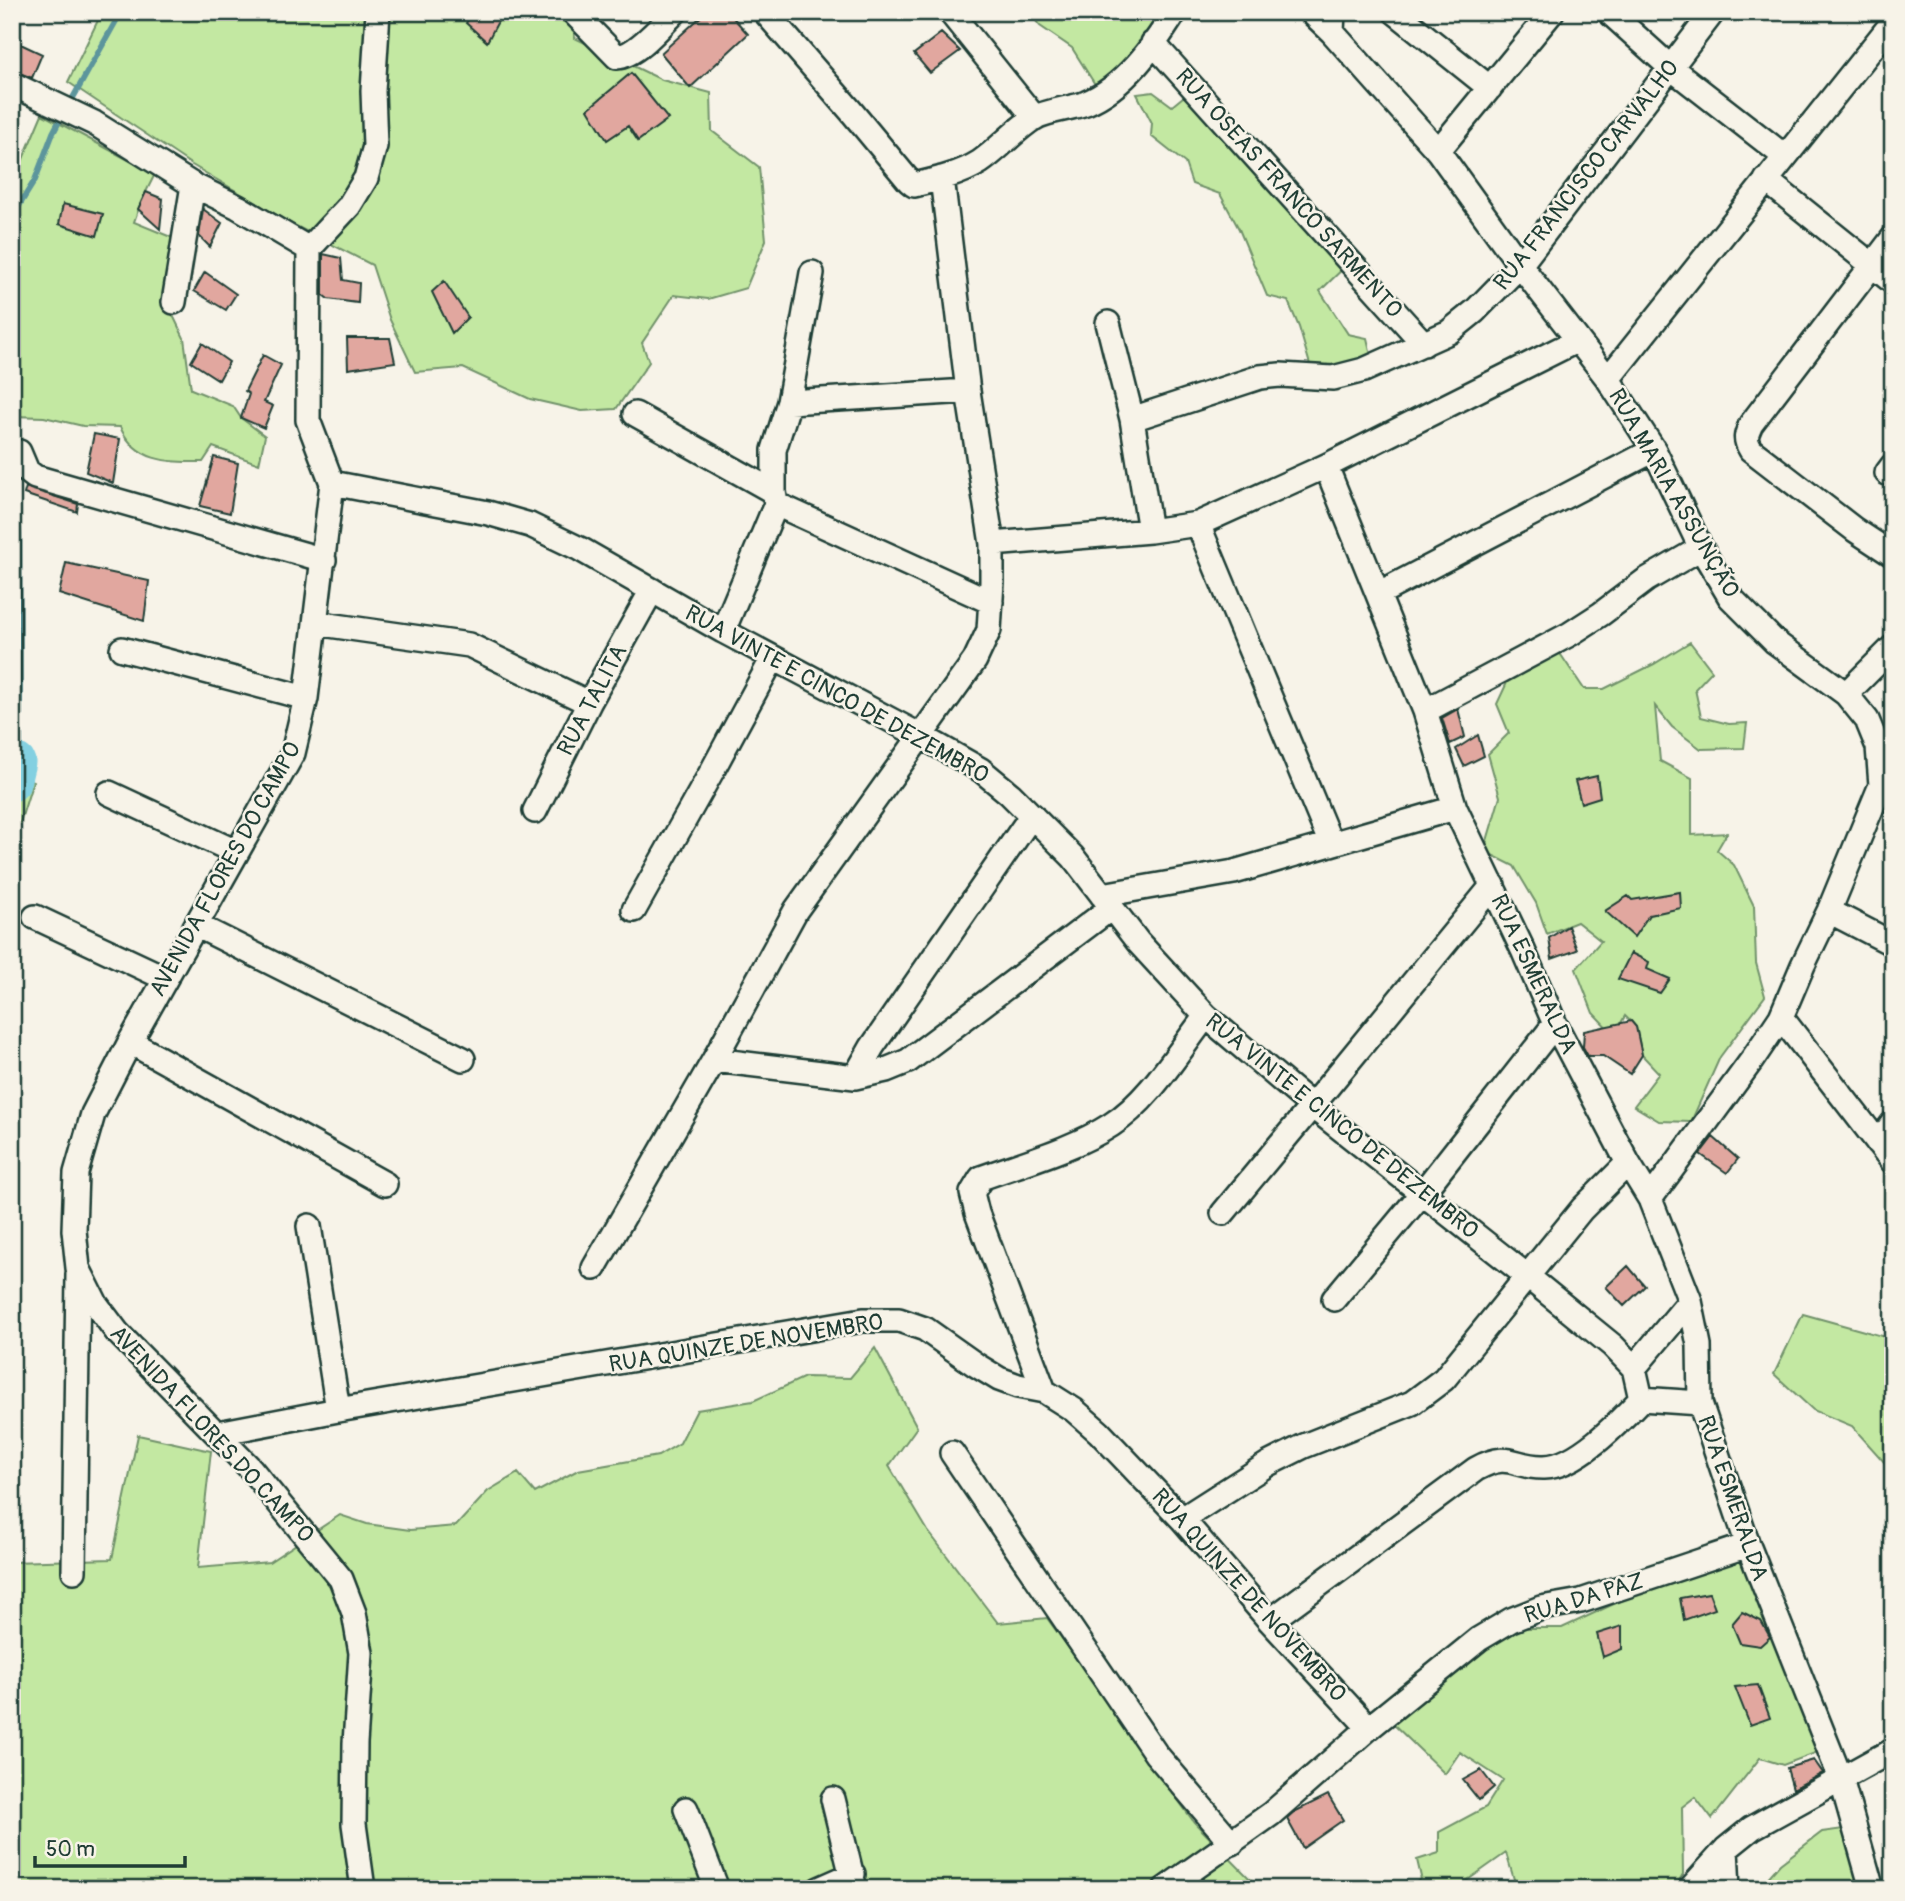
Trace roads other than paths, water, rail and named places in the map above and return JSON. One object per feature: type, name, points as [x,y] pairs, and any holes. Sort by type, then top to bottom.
[{"type":"street","points":[[12,84],[94,122],[192,186],[238,206],[309,249],[349,206],[366,178],[375,146],[373,91],[378,12]]},
{"type":"street","points":[[573,12],[617,57],[625,57],[675,12]]},
{"type":"street","points":[[765,12],[914,185],[942,178],[978,163],[1035,118],[1087,102],[1114,86],[1161,34],[1175,12]]},
{"type":"street","points":[[950,12],[1035,118]]},
{"type":"street","name":"RUA MARIA ASSUNÇÃO","points":[[1311,12],[1333,22],[1438,151],[1520,265],[1608,379],[1654,450],[1701,548],[1730,597],[1775,642],[1846,694],[1867,720],[1878,747],[1881,785],[1829,911],[1781,1017],[1650,1199]]},
{"type":"street","points":[[1395,12],[1490,88]]},
{"type":"street","points":[[1438,151],[1552,12]]},
{"type":"street","points":[[1608,12],[1671,68],[1784,156]]},
{"type":"street","name":"RUA FRANCISCO CARVALHO","points":[[1132,419],[1259,377],[1332,377],[1364,370],[1449,332],[1520,265],[1713,12]]},
{"type":"street","points":[[1608,379],[1893,23]]},
{"type":"street","name":"RUA OSEAS FRANCO SARMENTO","points":[[1153,43],[1424,344]]},
{"type":"street","points":[[594,1268],[796,910],[975,660],[989,630],[992,544],[968,391],[942,178]]},
{"type":"street","points":[[1766,180],[1893,282]]},
{"type":"street","points":[[174,302],[192,186]]},
{"type":"street","points":[[1893,239],[1751,424],[1745,436],[1751,450],[1893,555]]},
{"type":"street","name":"AVENIDA FLORES DO CAMPO","points":[[74,1571],[78,1268],[74,1230],[76,1173],[93,1114],[130,1042],[293,752],[306,698],[332,483],[308,420],[309,249]]},
{"type":"street","points":[[723,631],[775,498],[774,450],[789,402],[812,273]]},
{"type":"street","points":[[1108,323],[1132,419],[1150,531]]},
{"type":"street","points":[[992,544],[1150,531],[1198,524],[1326,466],[1578,340]]},
{"type":"street","points":[[789,402],[968,391]]},
{"type":"street","points":[[635,414],[775,498],[991,602]]},
{"type":"street","points":[[1378,594],[1654,450]]},
{"type":"street","points":[[19,452],[27,471],[35,477],[324,560]]},
{"type":"street","name":"RUA ESMERALDA","points":[[1326,466],[1425,711],[1455,808],[1493,885],[1555,1024],[1628,1163],[1650,1199],[1690,1301],[1699,1345],[1700,1403],[1748,1545],[1841,1779],[1872,1889]]},
{"type":"street","name":"RUA VINTE E CINCO DE DEZEMBRO","points":[[332,483],[488,513],[530,524],[981,770],[1010,794],[1073,857],[1138,942],[1206,1016],[1312,1106],[1528,1276],[1613,1346],[1634,1368]]},
{"type":"street","points":[[1198,524],[1331,844]]},
{"type":"street","points":[[1425,711],[1570,634],[1646,580],[1701,548]]},
{"type":"street","name":"RUA TALITA","points":[[535,811],[589,702],[652,590]]},
{"type":"street","points":[[315,623],[469,645],[589,702]]},
{"type":"street","points":[[1846,694],[1893,646]]},
{"type":"street","points":[[122,649],[306,698]]},
{"type":"street","points":[[634,910],[773,658]]},
{"type":"street","points":[[109,793],[236,852]]},
{"type":"street","points":[[714,1059],[855,1077],[886,1070],[908,1061],[1106,902],[1234,872],[1455,808]]},
{"type":"street","points":[[855,1077],[872,1046],[1032,815]]},
{"type":"street","points":[[1223,1213],[1493,885]]},
{"type":"street","points":[[1829,911],[1893,944]]},
{"type":"street","points":[[35,917],[165,978]]},
{"type":"street","points":[[196,925],[463,1059]]},
{"type":"street","points":[[1044,1391],[976,1213],[972,1193],[981,1178],[1081,1141],[1112,1125],[1154,1084],[1206,1016]]},
{"type":"street","points":[[1781,1017],[1893,1161]]},
{"type":"street","points":[[1334,1299],[1423,1192],[1555,1024]]},
{"type":"street","points":[[130,1042],[386,1184]]},
{"type":"street","points":[[1878,1143],[1893,1123]]},
{"type":"street","points":[[1182,1519],[1268,1464],[1304,1446],[1412,1403],[1444,1378],[1582,1209],[1628,1163]]},
{"type":"street","points":[[309,1226],[338,1410]]},
{"type":"street","name":"AVENIDA FLORES DO CAMPO","points":[[78,1268],[96,1304],[117,1332],[259,1478],[341,1579],[354,1613],[361,1653],[355,1743],[354,1824],[363,1889]]},
{"type":"street","points":[[1641,1399],[1634,1368],[1690,1301]]},
{"type":"street","name":"RUA QUINZE DE NOVEMBRO","points":[[218,1433],[863,1320],[899,1320],[925,1329],[976,1366],[999,1379],[1044,1391],[1074,1410],[1099,1432],[1182,1519],[1270,1621],[1369,1728]]},
{"type":"street","points":[[1641,1399],[1700,1403]]},
{"type":"street","points":[[1270,1621],[1476,1469],[1489,1462],[1504,1459],[1544,1467],[1558,1465],[1611,1431],[1641,1399]]},
{"type":"street","points":[[952,1452],[1156,1754],[1232,1843]]},
{"type":"street","name":"RUA DA PAZ","points":[[1165,1889],[1271,1814],[1369,1728],[1479,1639],[1511,1620],[1541,1608],[1581,1601],[1748,1545]]},
{"type":"street","points":[[1690,1889],[1726,1849],[1752,1828],[1893,1750]]},
{"type":"street","points":[[819,1889],[854,1881],[833,1799]]},
{"type":"street","points":[[686,1809],[717,1889]]},
{"type":"street","points":[[1726,1849],[1728,1889]]},
{"type":"waterway","points":[[69,105],[121,12]]},
{"type":"waterway","points":[[12,217],[35,180],[63,114]]},
{"type":"waterway","points":[[12,304],[12,320]]},
{"type":"waterway","points":[[12,407],[16,411],[12,427]]},
{"type":"waterway","points":[[12,478],[19,534],[20,751],[17,762]]},
{"type":"waterway","points":[[12,760],[17,762],[12,783]]}]
